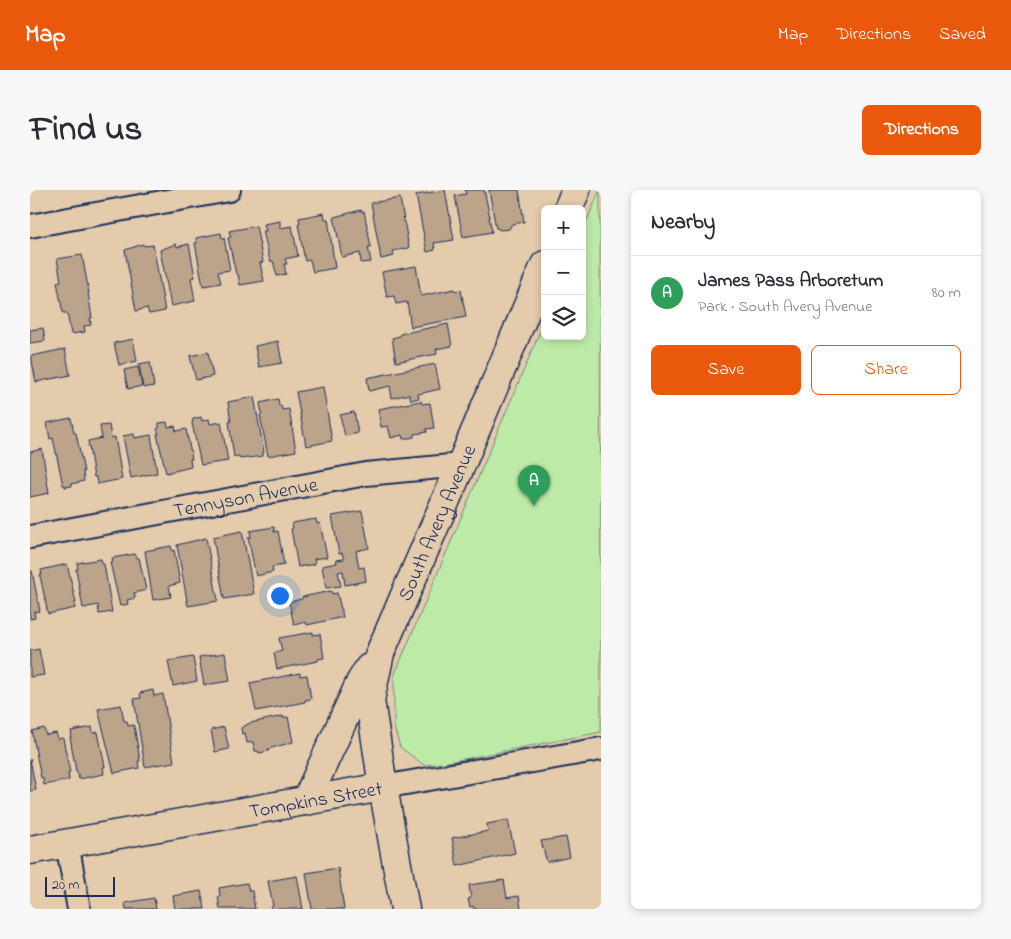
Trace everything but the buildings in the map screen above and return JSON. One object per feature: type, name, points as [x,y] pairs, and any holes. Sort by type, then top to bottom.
[{"type":"street","points":[[30,226],[229,190]]},
{"type":"street","points":[[570,205],[576,190]]},
{"type":"street","name":"South Avery Avenue","points":[[405,909],[383,787],[370,700],[380,653],[462,465],[541,275]]},
{"type":"street","name":"Tennyson Avenue","points":[[30,537],[366,474],[462,465]]},
{"type":"street","points":[[306,801],[361,680],[380,653]]},
{"type":"street","name":"Tompkins Street","points":[[30,850],[601,749]]},
{"type":"street","points":[[67,844],[79,909]]},
{"type":"green space","points":[[600,190],[601,732],[443,763],[424,765],[400,747],[394,727],[394,676],[541,329],[541,340],[586,340],[586,223]]},
{"type":"place","name":"James Pass Arboretum","points":[[534,506]]}]
